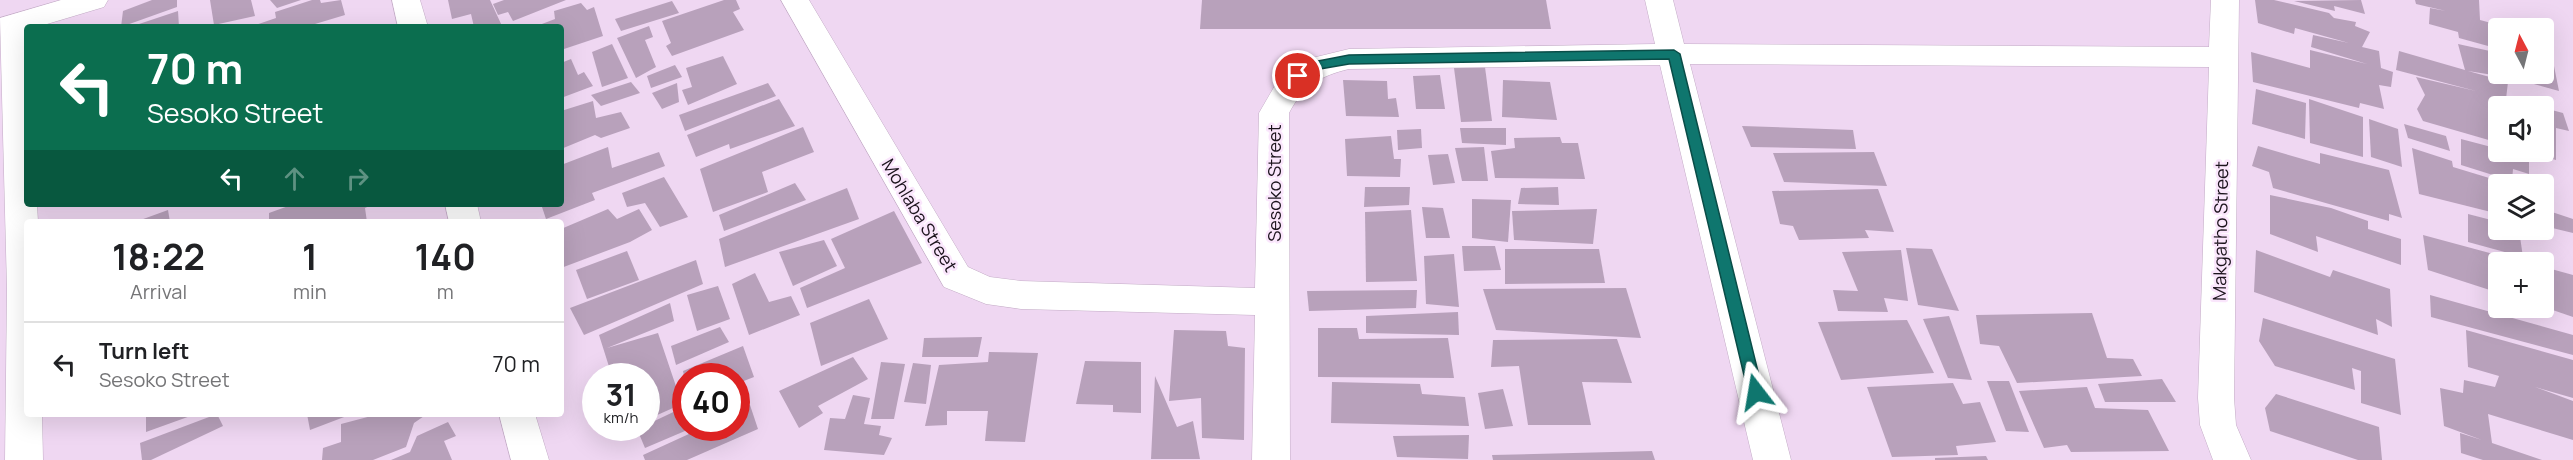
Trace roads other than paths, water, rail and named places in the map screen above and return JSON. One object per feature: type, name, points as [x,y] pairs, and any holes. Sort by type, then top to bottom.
[{"type":"street","points":[[24,460],[24,289],[7,26],[94,0]]},
{"type":"street","points":[[406,0],[412,24]]},
{"type":"street","name":"Mohlaba Street","points":[[795,0],[956,277],[986,290],[1021,295],[1274,302]]},
{"type":"street","points":[[1659,0],[1772,460]]},
{"type":"street","name":"Makgatho Street","points":[[2225,0],[2216,398],[2218,425],[2232,460]]},
{"type":"street","name":"Sesoko Street","points":[[1271,460],[1274,113],[1284,91],[1298,76],[1317,65],[1349,59],[1674,54],[2225,57]]},
{"type":"street","points":[[518,417],[530,460]]}]
